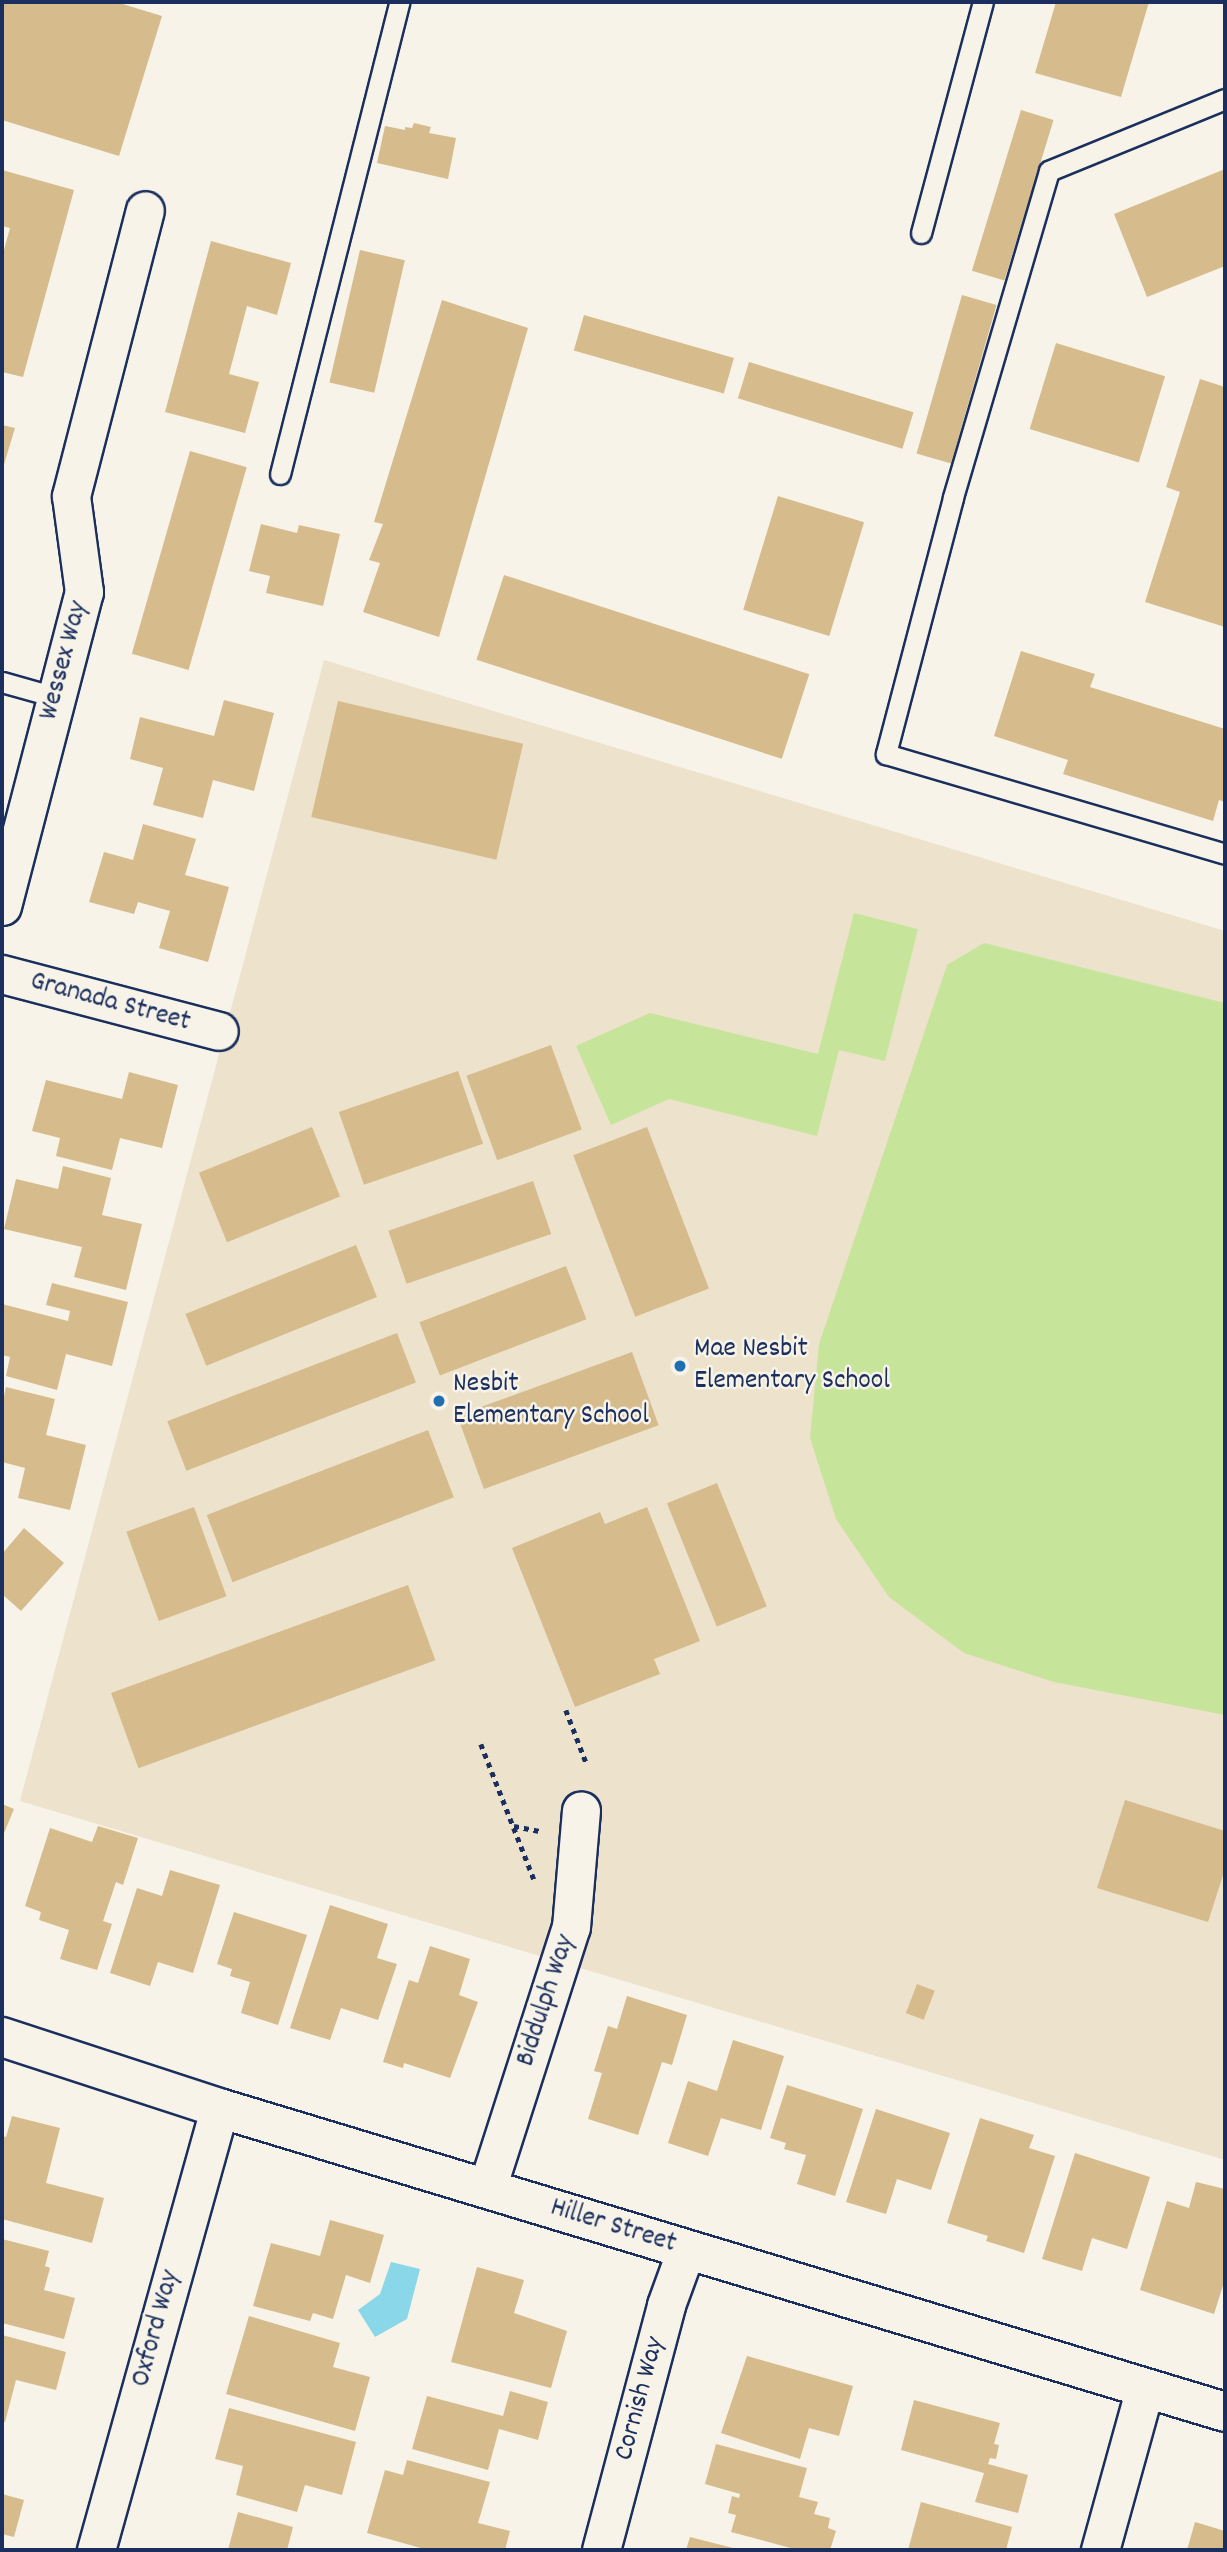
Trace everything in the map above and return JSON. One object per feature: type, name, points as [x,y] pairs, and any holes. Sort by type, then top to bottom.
[{"type":"street","name":"Wessex Way","points":[[2,906],[84,592],[71,496],[145,210]]},
{"type":"street","name":"Granada Street","points":[[2,974],[219,1031]]},
{"type":"street","name":"Biddulph Way","points":[[488,2188],[571,1927],[580,1810]]},
{"type":"street","name":"Hiller Street","points":[[2,2037],[219,2108],[1225,2412]]},
{"type":"street","name":"Oxford Way","points":[[96,2550],[219,2108]]},
{"type":"street","name":"Cornish Way","points":[[601,2550],[666,2305],[685,2250]]},
{"type":"street","points":[[1100,2550],[1145,2388]]},
{"type":"lane","points":[[280,474],[398,2]]},
{"type":"lane","points":[[920,233],[983,2]]},
{"type":"lane","points":[[1225,99],[1049,171],[953,498],[886,754],[1225,854]]},
{"type":"lane","points":[[2,682],[55,697]]},
{"type":"path","points":[[566,1710],[586,1762]]},
{"type":"path","points":[[481,1744],[536,1884]]},
{"type":"shaded area","name":"Mae Nesbit Elementary School","points":[[324,660],[1225,931],[1225,2160],[20,1801]]},
{"type":"green space","points":[[854,913],[918,929],[885,1061],[839,1050],[817,1136],[669,1099],[611,1125],[576,1046],[650,1013],[818,1054]]},
{"type":"green space","points":[[984,943],[1225,1003],[1225,1715],[1054,1682],[964,1653],[889,1597],[836,1519],[810,1438],[819,1344],[947,965]]},
{"type":"water","points":[[391,2262],[420,2269],[407,2319],[375,2337],[358,2310],[380,2294]]},
{"type":"building","points":[[2,2],[116,2],[162,16],[119,156],[2,120]]},
{"type":"building","points":[[1056,2],[1149,2],[1121,97],[1035,73]]},
{"type":"building","points":[[1021,110],[1054,120],[1004,281],[972,271]]},
{"type":"building","points":[[414,123],[431,127],[429,133],[456,138],[448,179],[377,163],[385,126],[405,130],[405,127],[412,128]]},
{"type":"building","points":[[1225,169],[1225,266],[1147,297],[1114,214]]},
{"type":"building","points":[[2,170],[74,190],[23,377],[2,372],[2,257],[10,228],[2,226]]},
{"type":"building","points":[[211,241],[291,263],[277,315],[247,306],[229,374],[259,382],[245,433],[165,412]]},
{"type":"building","points":[[360,250],[405,260],[374,393],[329,383]]},
{"type":"building","points":[[962,295],[997,305],[951,464],[917,454]]},
{"type":"building","points":[[442,300],[528,328],[439,637],[363,612],[380,563],[369,560],[383,524],[374,522]]},
{"type":"building","points":[[584,315],[734,358],[724,394],[574,351]]},
{"type":"building","points":[[1056,343],[1165,376],[1139,462],[1030,429]]},
{"type":"building","points":[[749,362],[913,412],[902,449],[738,398]]},
{"type":"building","points":[[1200,379],[1225,387],[1225,627],[1145,602],[1180,492],[1166,487]]},
{"type":"building","points":[[2,425],[15,428],[2,471]]},
{"type":"building","points":[[190,451],[247,467],[189,670],[132,654]]},
{"type":"building","points":[[778,496],[864,522],[829,636],[743,610]]},
{"type":"building","points":[[261,524],[297,533],[299,525],[340,534],[323,606],[266,593],[270,576],[249,571]]},
{"type":"building","points":[[504,575],[809,674],[782,759],[476,660]]},
{"type":"building","points":[[1021,651],[1095,674],[1090,687],[1225,729],[1225,802],[1219,800],[1213,821],[1063,774],[1068,760],[994,736]]},
{"type":"building","points":[[224,700],[274,713],[254,791],[213,780],[203,818],[153,805],[163,768],[130,759],[140,717],[214,736]]},
{"type":"building","points":[[338,701],[523,744],[496,860],[311,817]]},
{"type":"building","points":[[143,824],[196,839],[185,875],[229,887],[208,962],[159,948],[170,911],[138,902],[134,914],[89,902],[104,852],[133,860]]},
{"type":"building","points":[[551,1045],[582,1130],[497,1160],[466,1076]]},
{"type":"building","points":[[458,1071],[483,1144],[364,1185],[339,1112]]},
{"type":"building","points":[[129,1072],[178,1085],[162,1148],[120,1138],[112,1170],[56,1156],[60,1138],[32,1131],[46,1080],[122,1099]]},
{"type":"building","points":[[312,1127],[340,1197],[227,1242],[199,1173]]},
{"type":"building","points":[[647,1127],[709,1289],[635,1317],[573,1155]]},
{"type":"building","points":[[63,1166],[111,1178],[102,1215],[142,1224],[126,1290],[74,1277],[82,1247],[4,1229],[16,1179],[58,1189]]},
{"type":"building","points":[[533,1181],[551,1234],[407,1284],[388,1231]]},
{"type":"building","points":[[356,1245],[377,1297],[206,1366],[185,1314]]},
{"type":"building","points":[[566,1266],[586,1319],[440,1375],[419,1322]]},
{"type":"building","points":[[52,1283],[128,1302],[112,1366],[66,1354],[57,1390],[6,1376],[10,1357],[2,1355],[2,1304],[68,1321],[70,1311],[46,1305]]},
{"type":"building","points":[[397,1333],[416,1382],[186,1471],[167,1421]]},
{"type":"building","points":[[632,1352],[659,1425],[484,1489],[457,1416]]},
{"type":"building","points":[[6,1387],[55,1399],[46,1435],[86,1445],[70,1510],[18,1498],[25,1468],[2,1462],[2,1406]]},
{"type":"building","points":[[428,1430],[454,1497],[233,1582],[207,1515]]},
{"type":"building","points":[[717,1483],[767,1606],[717,1627],[667,1503]]},
{"type":"building","points":[[194,1507],[226,1596],[159,1621],[126,1532]]},
{"type":"building","points":[[647,1507],[700,1641],[654,1659],[660,1674],[575,1707],[512,1548],[600,1512],[605,1524]]},
{"type":"building","points":[[24,1528],[64,1563],[21,1611],[2,1594],[2,1554]]},
{"type":"building","points":[[408,1585],[435,1660],[138,1768],[111,1693]]},
{"type":"building","points":[[1125,1800],[1225,1831],[1225,1869],[1208,1922],[1097,1888]]},
{"type":"building","points":[[2,1804],[14,1809],[2,1838]]},
{"type":"building","points":[[98,1826],[138,1838],[123,1885],[116,1882],[103,1921],[112,1924],[97,1970],[60,1959],[69,1930],[39,1920],[41,1912],[25,1906],[50,1828],[92,1842]]},
{"type":"building","points":[[170,1870],[220,1885],[193,1973],[158,1962],[150,1986],[110,1973],[137,1888],[162,1896]]},
{"type":"building","points":[[330,1905],[388,1924],[377,1958],[397,1964],[378,2020],[341,2008],[330,2040],[290,2028]]},
{"type":"building","points":[[234,1912],[307,1935],[278,2025],[241,2013],[250,1982],[230,1976],[232,1969],[217,1964]]},
{"type":"building","points":[[430,1946],[470,1959],[459,1995],[478,2002],[450,2078],[404,2063],[403,2068],[383,2062],[409,1980],[418,1983]]},
{"type":"building","points":[[917,1984],[935,1991],[924,2020],[906,2013]]},
{"type":"building","points":[[627,1996],[687,2015],[672,2065],[662,2062],[638,2135],[588,2119],[602,2073],[594,2071],[608,2026],[617,2029]]},
{"type":"building","points":[[733,2040],[784,2056],[761,2130],[721,2118],[708,2156],[668,2143],[688,2081],[717,2091]]},
{"type":"building","points":[[787,2085],[863,2109],[835,2196],[797,2184],[806,2155],[784,2149],[786,2143],[770,2138]]},
{"type":"building","points":[[876,2109],[950,2133],[931,2190],[897,2179],[886,2214],[846,2202]]},
{"type":"building","points":[[12,2116],[60,2128],[46,2183],[104,2198],[92,2243],[2,2219],[2,2136],[6,2137]]},
{"type":"building","points":[[980,2118],[1034,2135],[1029,2148],[1055,2156],[1024,2253],[986,2241],[988,2236],[947,2223]]},
{"type":"building","points":[[1075,2153],[1150,2177],[1127,2249],[1092,2238],[1082,2271],[1042,2259]]},
{"type":"building","points":[[1196,2182],[1225,2189],[1225,2279],[1214,2314],[1140,2290],[1167,2201],[1189,2208]]},
{"type":"building","points":[[330,2220],[384,2235],[370,2283],[346,2275],[333,2319],[313,2313],[310,2321],[253,2306],[271,2243],[320,2256]]},
{"type":"building","points":[[2,2239],[49,2251],[45,2266],[50,2268],[44,2290],[75,2298],[64,2339],[2,2323]]},
{"type":"building","points":[[477,2267],[524,2280],[514,2313],[567,2331],[551,2388],[451,2362]]},
{"type":"building","points":[[249,2316],[340,2343],[333,2367],[370,2377],[355,2431],[226,2394]]},
{"type":"building","points":[[2,2335],[66,2352],[56,2390],[16,2380],[5,2422],[2,2421]]},
{"type":"building","points":[[747,2356],[853,2386],[839,2436],[809,2428],[800,2459],[721,2433]]},
{"type":"building","points":[[510,2391],[548,2402],[538,2440],[499,2429],[488,2470],[412,2449],[427,2396],[503,2416]]},
{"type":"building","points":[[914,2400],[1000,2423],[994,2444],[999,2445],[996,2459],[990,2458],[988,2464],[1028,2475],[1018,2513],[975,2502],[984,2473],[901,2450]]},
{"type":"building","points":[[229,2408],[356,2442],[342,2495],[305,2485],[297,2512],[236,2495],[243,2466],[215,2459]]},
{"type":"building","points":[[716,2444],[807,2468],[799,2497],[818,2502],[814,2514],[830,2518],[828,2528],[836,2531],[830,2550],[798,2550],[731,2532],[736,2515],[728,2513],[732,2496],[739,2498],[740,2494],[705,2484]]},
{"type":"building","points":[[407,2460],[490,2482],[478,2523],[510,2531],[505,2550],[428,2550],[367,2533],[385,2470],[403,2475]]},
{"type":"building","points":[[2,2494],[24,2500],[14,2537],[2,2534]]},
{"type":"building","points":[[921,2502],[1012,2527],[1006,2550],[908,2550]]},
{"type":"building","points":[[238,2512],[293,2527],[287,2550],[228,2550]]},
{"type":"building","points":[[1195,2522],[1225,2531],[1225,2550],[1187,2550]]},
{"type":"building","points":[[690,2537],[737,2549],[737,2550],[686,2550]]},
{"type":"place","name":"Mae Nesbit Elementary School","points":[[680,1366]]},
{"type":"place","name":"Nesbit Elementary School","points":[[439,1401]]}]
